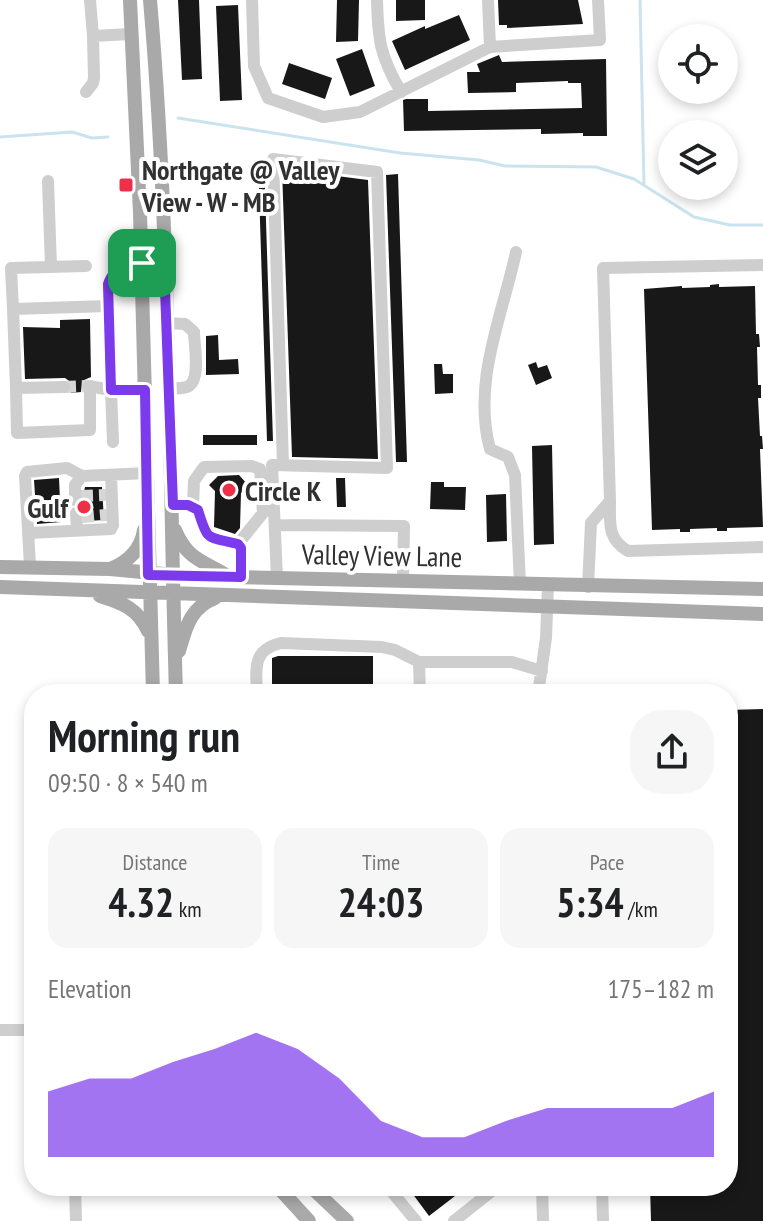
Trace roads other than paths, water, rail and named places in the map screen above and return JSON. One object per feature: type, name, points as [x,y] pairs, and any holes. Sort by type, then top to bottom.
[{"type":"main road","points":[[130,0],[142,263],[152,684]]},
{"type":"main road","points":[[150,0],[164,262],[176,684]]},
{"type":"main road","points":[[142,263],[164,262]]},
{"type":"main road","points":[[110,569],[123,564],[138,548],[143,536],[148,490]]},
{"type":"main road","points":[[173,525],[190,554],[201,563],[236,577]]},
{"type":"main road","name":"Valley View Lane","points":[[0,567],[110,569],[174,576],[763,589]]},
{"type":"main road","name":"Valley View Lane","points":[[0,587],[763,614]]},
{"type":"main road","points":[[80,591],[130,607],[137,612],[150,637]]},
{"type":"main road","points":[[175,662],[190,616],[201,605],[221,596]]},
{"type":"main road","points":[[286,1196],[309,1221]]},
{"type":"main road","points":[[321,1196],[347,1221]]},
{"type":"lane","points":[[86,92],[93,83],[90,0]]},
{"type":"lane","points":[[252,0],[254,66],[268,98],[323,117],[360,112],[490,47],[600,40],[598,0]]},
{"type":"lane","points":[[377,0],[378,35],[384,63],[401,92]]},
{"type":"lane","points":[[488,0],[490,47]]},
{"type":"lane","points":[[93,36],[131,34]]},
{"type":"lane","points":[[277,578],[272,465],[387,468],[377,172],[273,159],[283,464]]},
{"type":"lane","points":[[48,181],[51,267]]},
{"type":"lane","points":[[516,252],[485,379],[485,432],[490,449],[508,457],[515,475],[520,584]]},
{"type":"lane","points":[[113,442],[108,284],[112,273],[120,266],[142,263]]},
{"type":"lane","points":[[763,265],[603,268],[610,534],[617,545],[628,551],[763,547]]},
{"type":"lane","points":[[86,266],[11,268],[17,433],[90,430],[90,386],[111,390],[145,390]]},
{"type":"lane","points":[[13,309],[108,306]]},
{"type":"lane","points":[[166,323],[191,327],[195,376],[186,388],[168,389]]},
{"type":"lane","points":[[16,388],[64,387]]},
{"type":"lane","points":[[252,466],[260,469],[263,513],[238,544],[213,540],[202,529],[199,513],[193,506],[194,481],[204,467],[252,466]]},
{"type":"lane","points":[[30,566],[27,472],[67,468],[82,476],[148,473]]},
{"type":"lane","points":[[77,510],[111,529],[111,475]]},
{"type":"lane","points":[[77,510],[75,485],[82,476]]},
{"type":"lane","points":[[588,587],[591,523],[610,501]]},
{"type":"lane","points":[[173,505],[193,506]]},
{"type":"lane","points":[[29,533],[77,510]]},
{"type":"lane","points":[[275,525],[404,526],[403,581]]},
{"type":"lane","points":[[236,577],[241,548],[238,544]]},
{"type":"lane","points":[[540,684],[548,585]]},
{"type":"lane","points":[[257,684],[260,654],[267,647],[281,643],[382,647],[419,662],[485,660],[512,662],[542,671]]},
{"type":"lane","points":[[419,662],[420,684]]},
{"type":"lane","points":[[0,1030],[24,1030]]},
{"type":"lane","points":[[75,1196],[76,1221]]},
{"type":"lane","points":[[395,1196],[416,1221]]},
{"type":"lane","points":[[454,1221],[485,1196]]},
{"type":"lane","points":[[542,1196],[543,1221]]},
{"type":"lane","points":[[602,1196],[603,1221]]},
{"type":"waterway","points":[[640,0],[644,184]]},
{"type":"waterway","points":[[178,118],[505,166],[596,167],[634,179],[694,217],[730,225],[763,225]]},
{"type":"waterway","points":[[0,137],[72,132],[92,138],[108,137]]},
{"type":"tunnel","points":[[64,387],[89,386]]},
{"type":"tunnel","points":[[81,496],[107,495]]},
{"type":"tunnel","points":[[82,517],[107,515]]},
{"type":"place","name":"Northgate @ Valley View - W - MB","points":[[126,185]]},
{"type":"place","name":"Circle K","points":[[229,490]]},
{"type":"place","name":"Gulf","points":[[84,507]]}]
